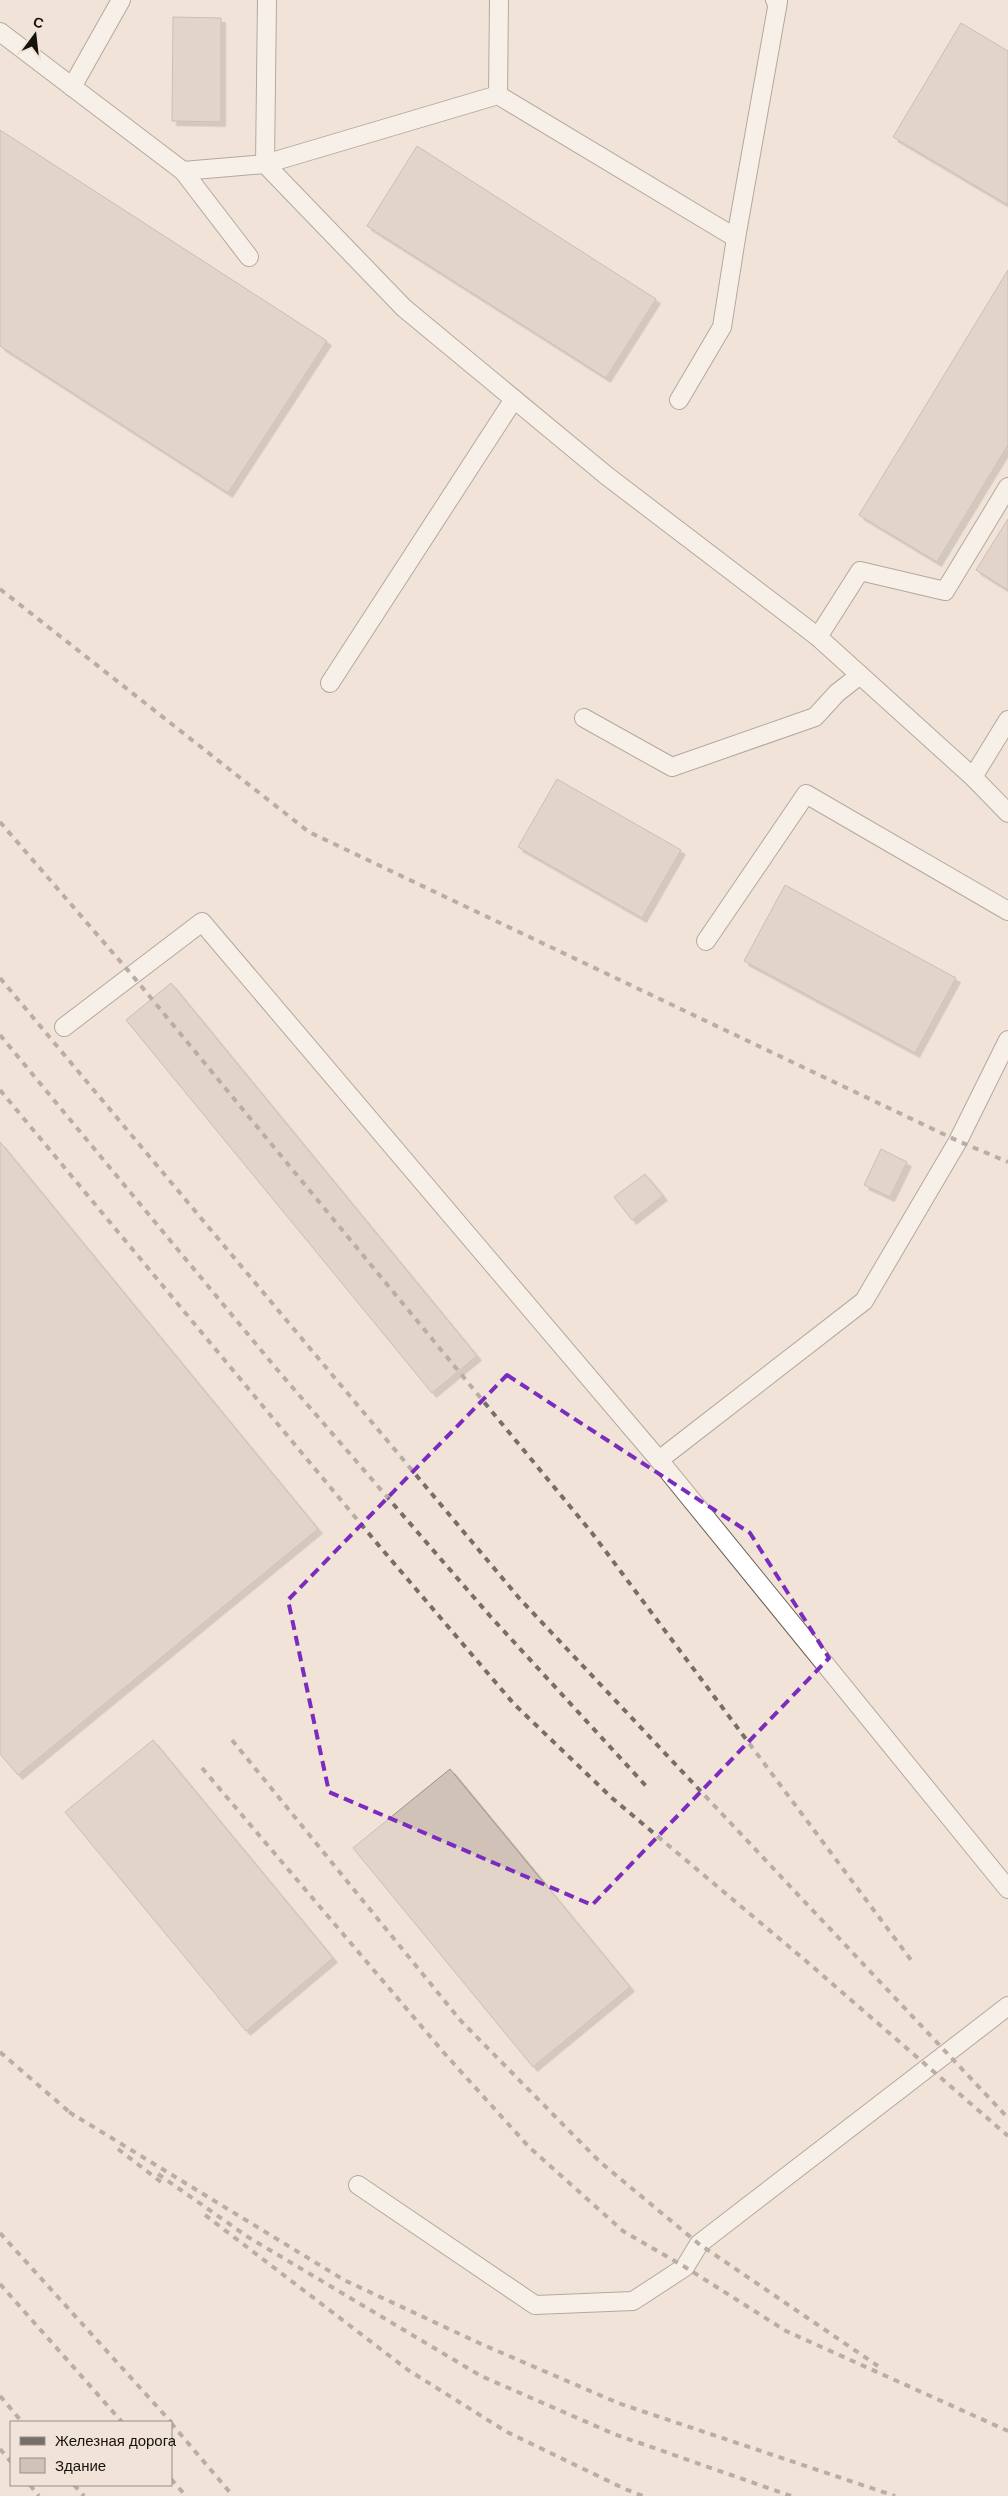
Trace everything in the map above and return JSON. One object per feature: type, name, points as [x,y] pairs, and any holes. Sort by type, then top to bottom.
[{"type":"lane","points":[[72,87],[121,0]]},
{"type":"lane","points":[[267,0],[265,164],[404,308],[606,476],[818,637],[973,777],[1008,813]]},
{"type":"lane","points":[[498,95],[499,0]]},
{"type":"lane","points":[[679,400],[722,327],[736,238],[779,1]]},
{"type":"lane","points":[[0,32],[183,171],[249,257]]},
{"type":"lane","points":[[183,171],[265,164],[498,95],[736,238]]},
{"type":"lane","points":[[330,684],[514,399]]},
{"type":"lane","points":[[818,637],[860,571],[945,591],[1008,487]]},
{"type":"lane","points":[[584,718],[672,767],[815,717],[837,693],[860,675]]},
{"type":"lane","points":[[973,777],[1008,720]]},
{"type":"lane","points":[[706,942],[806,794],[1008,910]]},
{"type":"lane","points":[[64,1026],[202,922],[659,1460],[1008,1889]]},
{"type":"lane","points":[[659,1460],[864,1301],[958,1141],[1008,1040]]},
{"type":"lane","points":[[358,2185],[536,2305],[633,2301],[685,2267],[700,2244],[1008,2006]]},
{"type":"highlighted area","points":[[507,1375],[750,1533],[829,1658],[592,1905],[329,1792],[288,1600]]},
{"type":"building","points":[[173,17],[221,18],[221,122],[172,121]]},
{"type":"building","points":[[961,23],[1008,51],[1008,205],[893,137]]},
{"type":"building","points":[[0,130],[327,341],[228,493],[0,346]]},
{"type":"building","points":[[417,146],[656,299],[606,378],[367,226]]},
{"type":"building","points":[[1008,270],[1008,445],[937,562],[859,515]]},
{"type":"building","points":[[1008,519],[1008,590],[976,570]]},
{"type":"building","points":[[557,779],[681,850],[642,918],[518,847]]},
{"type":"building","points":[[785,885],[956,978],[915,1053],[744,961]]},
{"type":"building","points":[[171,983],[477,1356],[432,1393],[126,1020]]},
{"type":"building","points":[[0,1142],[318,1529],[18,1775],[0,1754]]},
{"type":"building","points":[[881,1149],[907,1162],[890,1197],[864,1185]]},
{"type":"building","points":[[645,1174],[663,1196],[632,1220],[614,1197]]},
{"type":"building","points":[[153,1740],[333,1958],[246,2031],[65,1812]]},
{"type":"building","points":[[450,1769],[630,1987],[533,2067],[353,1848]]},
{"type":"railway","points":[[0,589],[309,832],[958,1141],[1008,1162]]},
{"type":"railway","points":[[0,822],[132,975],[592,1533],[914,1964]]},
{"type":"railway","points":[[0,978],[519,1598],[1008,2118]]},
{"type":"railway","points":[[0,1035],[280,1373],[490,1616],[646,1786]]},
{"type":"railway","points":[[0,1090],[375,1541],[514,1704],[612,1798],[806,1961],[1008,2136]]},
{"type":"railway","points":[[232,1740],[461,2021],[600,2162],[699,2244],[878,2366]]},
{"type":"railway","points":[[202,1768],[445,2054],[529,2147],[623,2231],[685,2267],[786,2331],[1008,2431]]},
{"type":"railway","points":[[0,2052],[74,2116]]},
{"type":"railway","points":[[69,2112],[344,2280],[479,2343],[618,2403],[895,2496]]},
{"type":"railway","points":[[118,2149],[161,2182]]},
{"type":"railway","points":[[158,2174],[248,2237],[481,2376],[614,2434],[791,2496]]},
{"type":"railway","points":[[205,2215],[408,2370],[507,2432],[643,2496]]},
{"type":"railway","points":[[0,2233],[170,2421]]},
{"type":"railway","points":[[0,2284],[121,2421]]},
{"type":"railway","points":[[0,2396],[21,2421]]},
{"type":"railway","points":[[172,2424],[233,2496]]},
{"type":"railway","points":[[0,2449],[10,2461]]},
{"type":"railway","points":[[172,2480],[186,2496]]},
{"type":"railway","points":[[31,2486],[39,2496]]},
{"type":"railway","points":[[75,2486],[84,2496]]}]
